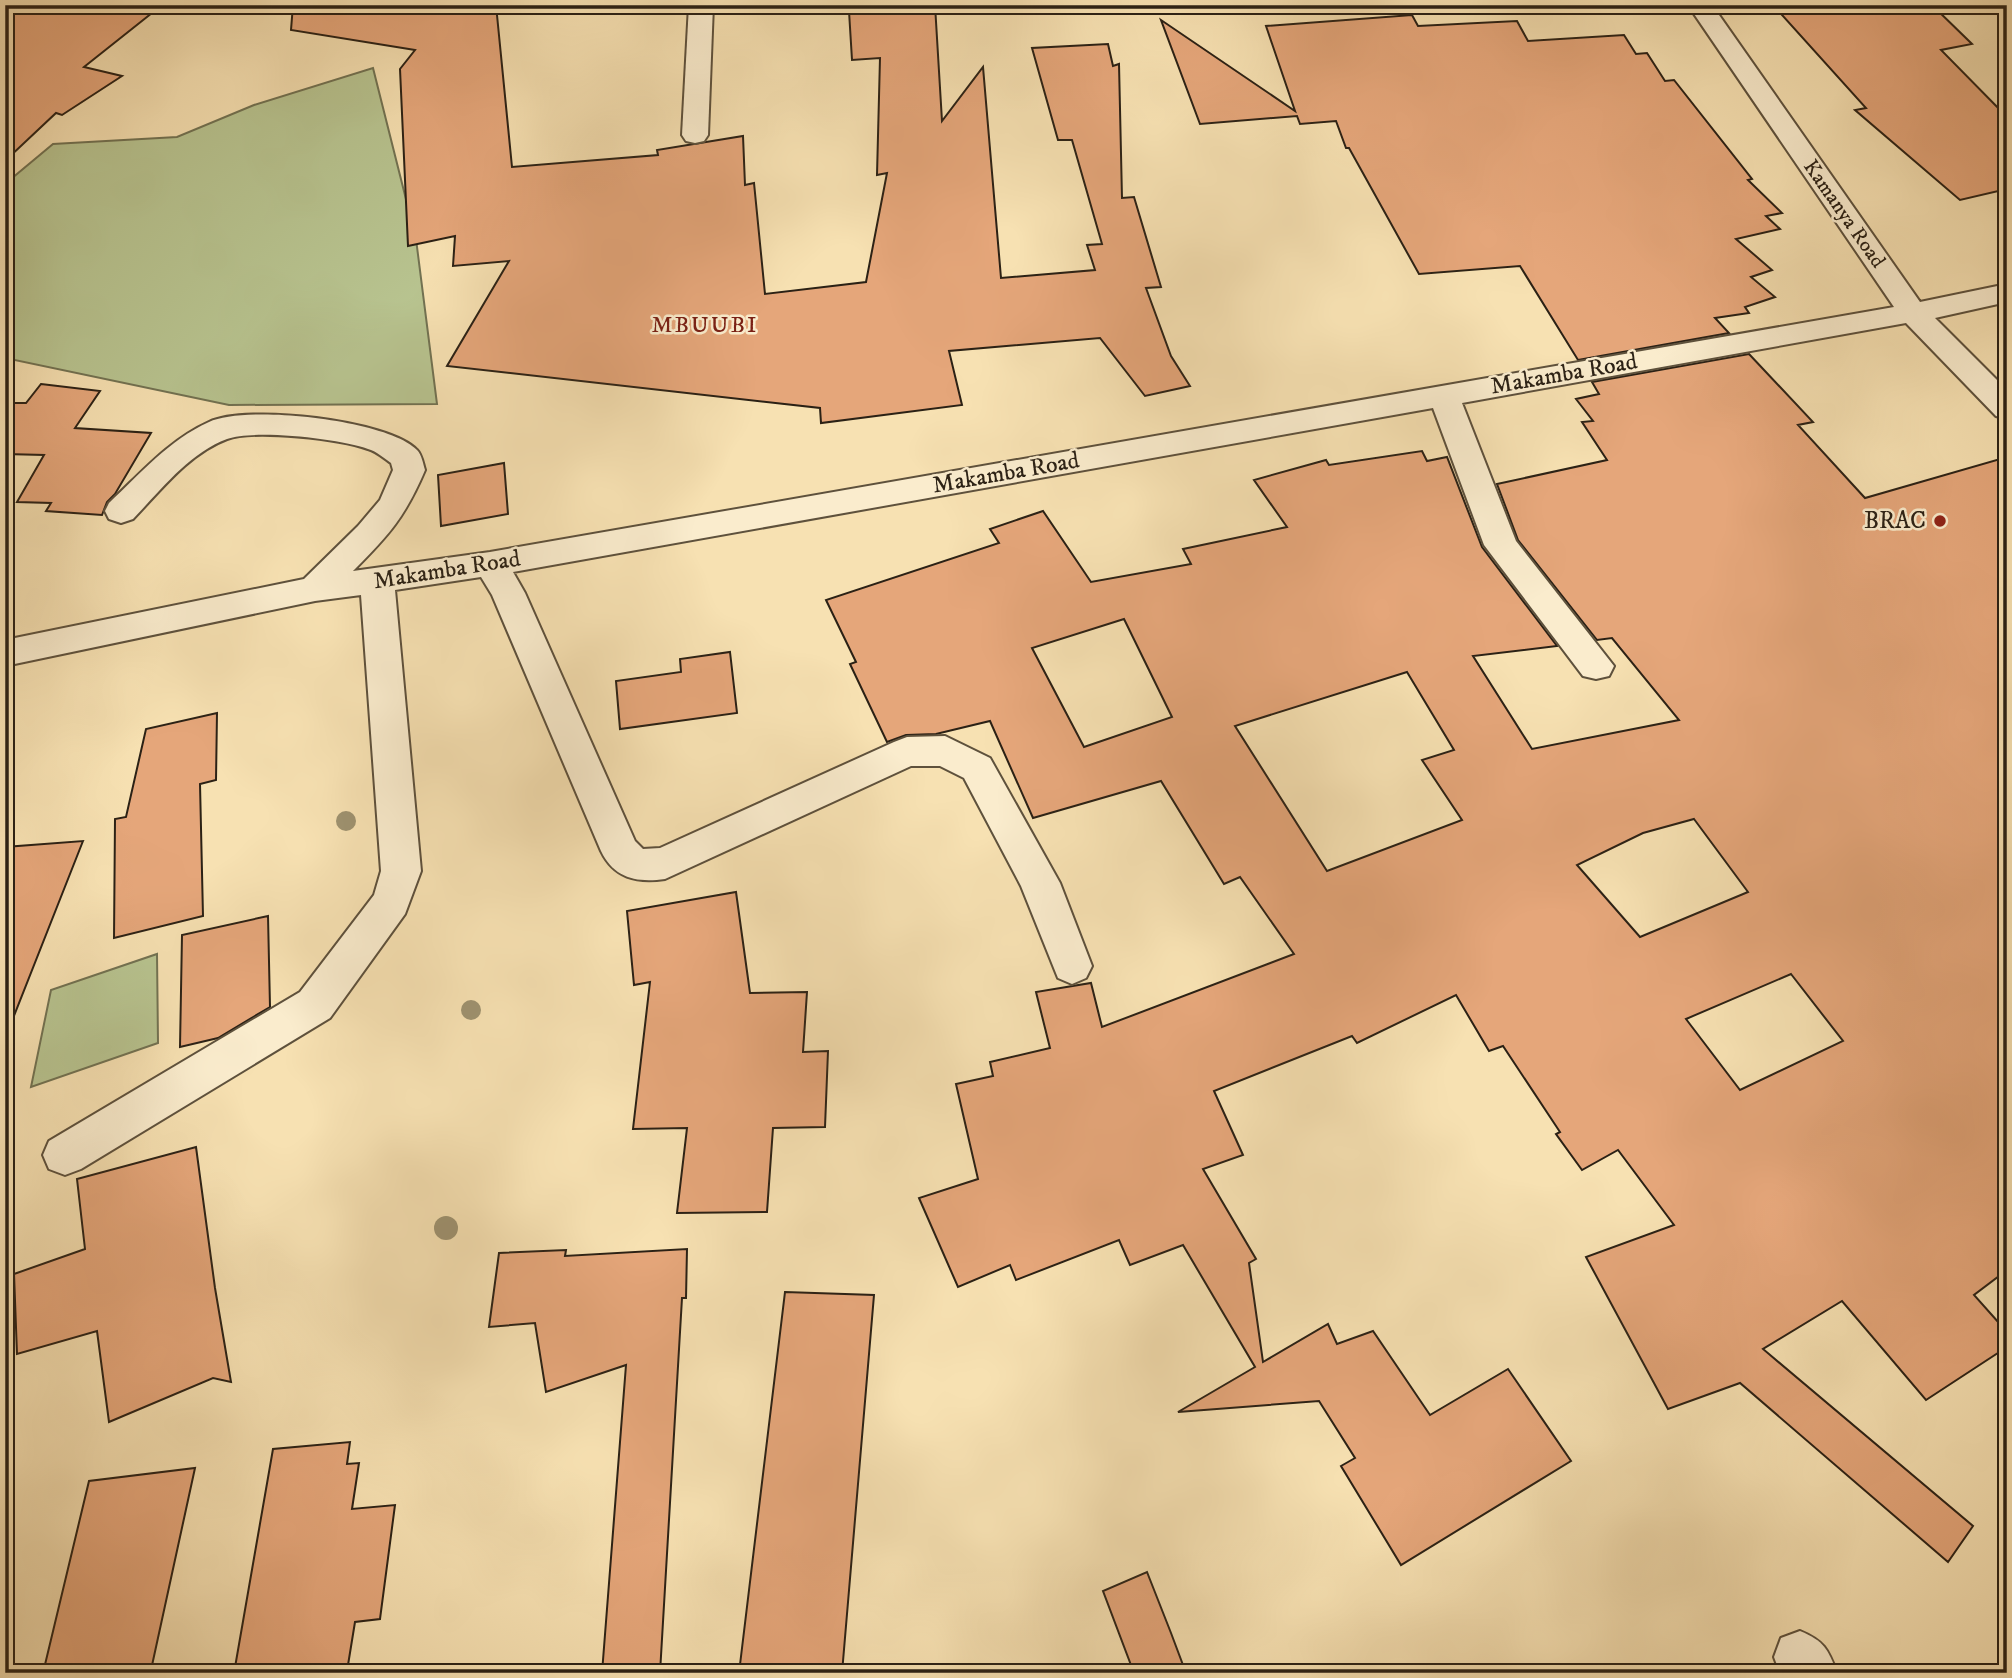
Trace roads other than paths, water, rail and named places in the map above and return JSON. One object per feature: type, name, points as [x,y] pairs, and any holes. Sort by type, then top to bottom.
[{"type":"street","points":[[695,135],[701,5]]},
{"type":"street","name":"Kamanya Road","points":[[1696,6],[1913,313],[2007,409]]},
{"type":"street","name":"Makamba Road","points":[[5,653],[315,589],[490,564],[1913,313],[2007,293]]},
{"type":"street","points":[[1444,396],[1501,545],[1596,666]]},
{"type":"street","points":[[121,511],[183,450],[222,428],[267,425],[313,428],[378,440],[405,457],[409,470],[394,505],[370,534],[315,589]]},
{"type":"street","points":[[490,564],[508,593],[620,851],[629,863],[641,866],[665,863],[907,752],[945,751],[977,768],[1040,883],[1072,966]]},
{"type":"street","points":[[65,1155],[315,1005],[391,902],[401,871],[377,580]]},
{"type":"place","name":"BRAC","points":[[1940,521]]},
{"type":"district","name":"MBUUBI","points":[[705,325]]}]
